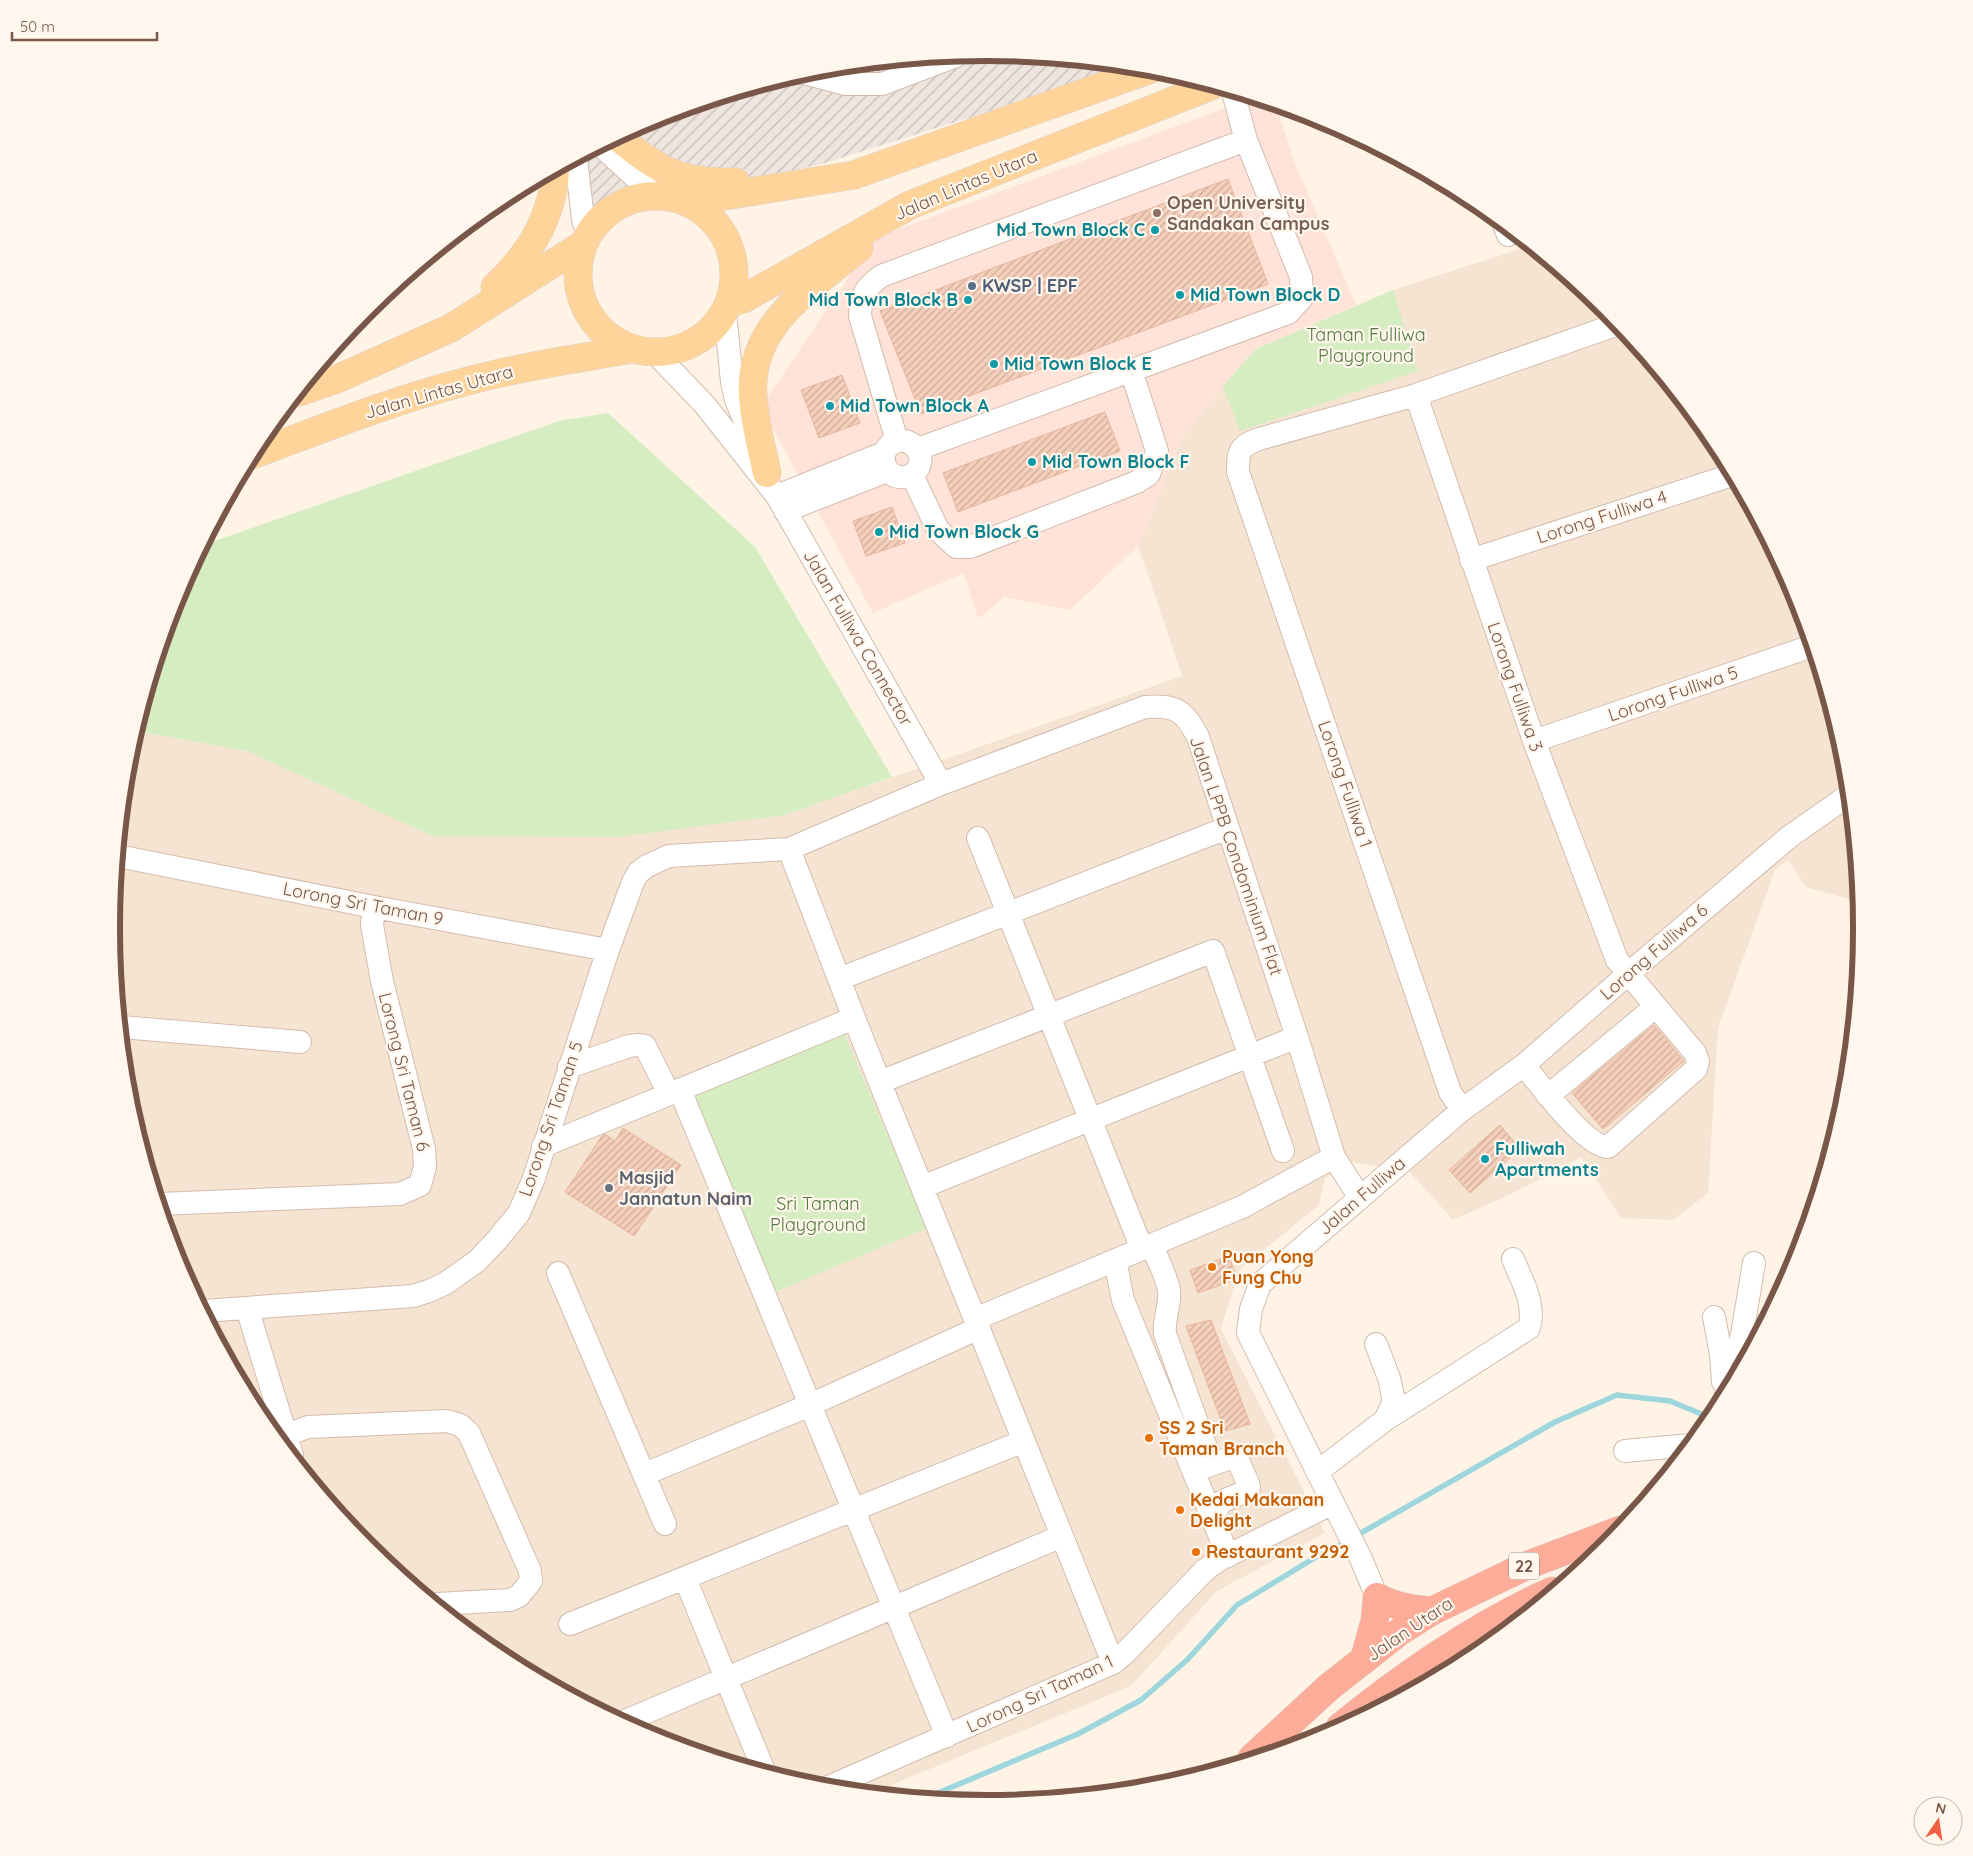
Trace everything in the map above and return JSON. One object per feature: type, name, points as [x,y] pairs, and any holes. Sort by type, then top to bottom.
[{"type":"highway","name":"Jalan Utara","points":[[1260,1750],[1329,1687],[1399,1632],[1432,1611],[1528,1565],[1603,1536]]},
{"type":"highway","points":[[1364,1660],[1375,1620],[1377,1597],[1390,1604],[1409,1609],[1432,1611]]},
{"type":"highway","name":"Jalan Utara","points":[[1363,1708],[1414,1671],[1520,1605],[1536,1598]]},
{"type":"highway","points":[[1399,1632],[1406,1638],[1417,1640],[1434,1638],[1483,1614],[1520,1605]]},
{"type":"main road","points":[[308,389],[337,379],[451,328],[585,240],[606,212],[632,199],[674,199],[854,175],[1135,75]]},
{"type":"main road","name":"Jalan Lintas Utara","points":[[728,308],[910,205],[1203,89]]},
{"type":"main road","points":[[624,142],[645,159],[668,172],[690,180],[735,182],[854,175]]},
{"type":"main road","points":[[451,328],[508,275],[526,255],[539,233],[548,208],[553,177]]},
{"type":"main road","points":[[585,240],[576,270],[580,296],[591,319],[609,338],[643,351],[676,350],[696,342],[712,329],[728,308],[735,273],[729,244],[712,219],[674,199]]},
{"type":"main road","points":[[775,493],[753,395],[754,369],[758,351],[768,330],[783,312],[910,205]]},
{"type":"main road","name":"Jalan Lintas Utara","points":[[263,451],[353,417],[464,382],[511,371],[643,351]]},
{"type":"street","points":[[821,77],[845,84],[882,84],[938,63]]},
{"type":"street","points":[[918,449],[1288,313],[1302,298],[1301,277],[1246,140],[1235,98]]},
{"type":"street","points":[[775,493],[889,455],[909,442],[918,449],[919,466],[912,475],[896,477],[889,455],[860,316],[861,300],[868,287],[882,276],[1246,140]]},
{"type":"street","points":[[605,150],[649,190],[674,199]]},
{"type":"street","points":[[577,165],[585,240]]},
{"type":"street","name":"Jalan Fulliwa Connector","points":[[728,308],[729,362],[734,391],[775,493],[941,784]]},
{"type":"street","points":[[1416,395],[1610,327]]},
{"type":"street","name":"Jalan Fulliwa Connector","points":[[643,351],[704,404],[775,493]]},
{"type":"street","points":[[912,475],[938,530],[956,547],[970,547],[1138,482],[1149,474],[1157,451],[1131,370]]},
{"type":"street","name":"Lorong Fulliwa 1","points":[[1416,395],[1246,444],[1238,454],[1238,472],[1450,1092],[1462,1110]]},
{"type":"street","name":"Lorong Fulliwa 3","points":[[1416,395],[1534,741],[1616,960],[1695,1053],[1698,1061],[1696,1069],[1608,1147],[1594,1144],[1548,1096]]},
{"type":"street","name":"Lorong Fulliwa 4","points":[[1471,560],[1726,477]]},
{"type":"street","name":"Lorong Fulliwa 5","points":[[1534,741],[1807,648]]},
{"type":"street","name":"Jalan LPPB Condominium Flat","points":[[789,849],[941,784],[1145,708],[1166,706],[1179,712],[1190,722],[1198,738],[1297,1037],[1334,1157],[1360,1198]]},
{"type":"street","name":"Lorong Fulliwa 6","points":[[1462,1110],[1524,1065],[1789,837],[1843,799]]},
{"type":"street","points":[[839,979],[1228,828]]},
{"type":"street","points":[[978,838],[1090,1119],[1168,1290],[1169,1301],[1163,1322],[1165,1334],[1203,1467],[1212,1516],[1228,1556]]},
{"type":"street","points":[[789,849],[854,1018],[1113,1663]]},
{"type":"street","name":"Lorong Sri Taman 5","points":[[209,1311],[413,1296],[446,1283],[477,1260],[497,1240],[519,1213],[534,1178],[608,950],[638,873],[657,860],[669,856],[789,849]]},
{"type":"street","name":"Lorong Sri Taman 9","points":[[123,857],[374,907],[608,950]]},
{"type":"street","name":"Lorong Sri Taman 6","points":[[165,1204],[400,1194],[420,1185],[425,1167],[424,1150],[382,981],[372,925],[374,907]]},
{"type":"street","points":[[880,1082],[1048,1014],[1213,951],[1283,1151]]},
{"type":"street","points":[[1524,1065],[1548,1096],[1655,1006]]},
{"type":"street","points":[[543,1146],[854,1018]]},
{"type":"street","points":[[126,1027],[300,1042]]},
{"type":"street","points":[[922,1186],[1297,1037]]},
{"type":"street","points":[[569,1067],[629,1046],[645,1046],[674,1092],[810,1405],[947,1736]]},
{"type":"street","name":"Jalan Fulliwa","points":[[1399,1632],[1377,1597],[1361,1559],[1248,1333],[1251,1309],[1260,1284],[1462,1110]]},
{"type":"street","points":[[645,1474],[810,1405],[977,1324],[1116,1260],[1242,1207],[1334,1157]]},
{"type":"street","points":[[1317,1472],[1385,1420],[1529,1328],[1532,1318],[1530,1303],[1514,1259]]},
{"type":"street","points":[[1116,1260],[1123,1300],[1203,1467]]},
{"type":"street","points":[[1732,1369],[1742,1335],[1754,1263]]},
{"type":"street","points":[[558,1273],[665,1524]]},
{"type":"street","points":[[246,1308],[279,1428]]},
{"type":"street","points":[[1714,1317],[1722,1354],[1724,1382]]},
{"type":"street","points":[[1376,1344],[1389,1378],[1394,1401],[1385,1420]]},
{"type":"street","points":[[282,1432],[308,1427],[447,1421],[460,1425],[469,1433],[530,1571],[531,1581],[519,1596],[510,1600],[444,1604]]},
{"type":"street","points":[[570,1624],[1024,1441]]},
{"type":"street","points":[[1626,1451],[1681,1446]]},
{"type":"street","points":[[1203,1467],[1236,1456],[1249,1487],[1221,1502],[1212,1516]]},
{"type":"street","name":"Lorong Sri Taman 1","points":[[840,1782],[1113,1663],[1126,1653],[1206,1570],[1228,1556],[1333,1503]]},
{"type":"street","points":[[632,1718],[1062,1536]]},
{"type":"street","points":[[686,1578],[761,1765]]},
{"type":"street","points":[[1501,1625],[1520,1605]]},
{"type":"street","points":[[1414,1671],[1442,1659],[1452,1659]]},
{"type":"shaded area","points":[[986,61],[1043,63],[1107,70],[981,114],[825,163],[708,190],[632,202],[582,237],[573,167],[655,127],[708,107],[762,91],[817,78],[873,69],[930,63]]},
{"type":"shaded area","points":[[1244,101],[1278,112],[1293,159],[1356,305],[1251,351],[1182,438],[1138,546],[1070,610],[1004,597],[978,619],[964,573],[873,613],[761,407],[875,238]]},
{"type":"shaded area","points":[[1524,248],[1558,276],[1599,315],[1638,357],[1674,400],[1707,446],[1737,495],[1764,545],[1787,596],[1807,649],[1824,704],[1837,759],[1846,815],[1852,900],[1806,887],[1788,860],[1775,870],[1718,1028],[1708,1193],[1673,1220],[1621,1218],[1581,1157],[1513,1193],[1453,1220],[1409,1171],[1348,1162],[1325,1178],[1319,1205],[1239,1270],[1221,1329],[1325,1533],[1217,1591],[1131,1686],[883,1788],[817,1778],[762,1765],[708,1749],[655,1729],[603,1705],[553,1679],[505,1649],[459,1616],[415,1580],[374,1541],[299,1456],[266,1410],[236,1361],[209,1311],[186,1260],[166,1207],[149,1152],[136,1097],[127,1041],[122,985],[120,928],[122,871],[127,815],[142,732],[247,751],[432,836],[785,815],[1182,676],[1138,546],[1182,438],[1251,351],[1393,290]]},
{"type":"green space","name":"Taman Fulliwa Playground","points":[[1393,290],[1418,371],[1240,431],[1223,386],[1256,349]]},
{"type":"green space","points":[[608,413],[755,547],[892,777],[785,815],[618,837],[432,836],[247,751],[142,732],[166,649],[186,596],[210,542],[559,421]]},
{"type":"green space","name":"Sri Taman Playground","points":[[844,1033],[927,1228],[773,1293],[690,1097]]},
{"type":"building","points":[[1228,179],[1268,284],[921,414],[880,311]]},
{"type":"building","name":"Mid Town Block A","points":[[842,375],[860,423],[819,438],[801,390]]},
{"type":"building","name":"Mid Town Block F","points":[[1105,412],[1120,451],[958,512],[943,473]]},
{"type":"building","name":"Mid Town Block G","points":[[892,507],[905,543],[866,556],[853,521]]},
{"type":"building","points":[[1654,1025],[1684,1061],[1603,1129],[1572,1093]]},
{"type":"building","name":"Fulliwah Apartments","points":[[1500,1125],[1520,1149],[1470,1193],[1449,1170]]},
{"type":"building","points":[[623,1128],[681,1165],[634,1236],[565,1192],[602,1136],[605,1134],[615,1141]]},
{"type":"building","points":[[1229,1256],[1237,1279],[1198,1293],[1190,1270]]},
{"type":"building","points":[[1211,1320],[1250,1424],[1225,1431],[1186,1326]]},
{"type":"waterway","points":[[1354,1537],[1555,1422],[1617,1395],[1670,1401],[1703,1415]]},
{"type":"waterway","points":[[937,1793],[1078,1734],[1141,1700],[1187,1660],[1237,1605],[1316,1557],[1346,1542]]},
{"type":"place","name":"Open University Sandakan Campus","points":[[1157,213]]},
{"type":"place","name":"Mid Town Block C","points":[[1155,230]]},
{"type":"place","name":"KWSP | EPF","points":[[972,286]]},
{"type":"place","name":"Mid Town Block D","points":[[1180,295]]},
{"type":"place","name":"Mid Town Block B","points":[[968,300]]},
{"type":"place","name":"Mid Town Block E","points":[[994,364]]},
{"type":"place","name":"Mid Town Block A","points":[[830,406]]},
{"type":"place","name":"Mid Town Block F","points":[[1032,462]]},
{"type":"place","name":"Mid Town Block G","points":[[879,532]]},
{"type":"place","name":"Fulliwah Apartments","points":[[1485,1159]]},
{"type":"place","name":"Masjid Jannatun Naim","points":[[609,1188]]},
{"type":"place","name":"Puan Yong Fung Chu","points":[[1212,1267]]},
{"type":"place","name":"SS 2 Sri Taman Branch","points":[[1149,1438]]},
{"type":"place","name":"Kedai Makanan Delight","points":[[1180,1510]]},
{"type":"place","name":"Restaurant 9292","points":[[1196,1552]]}]
